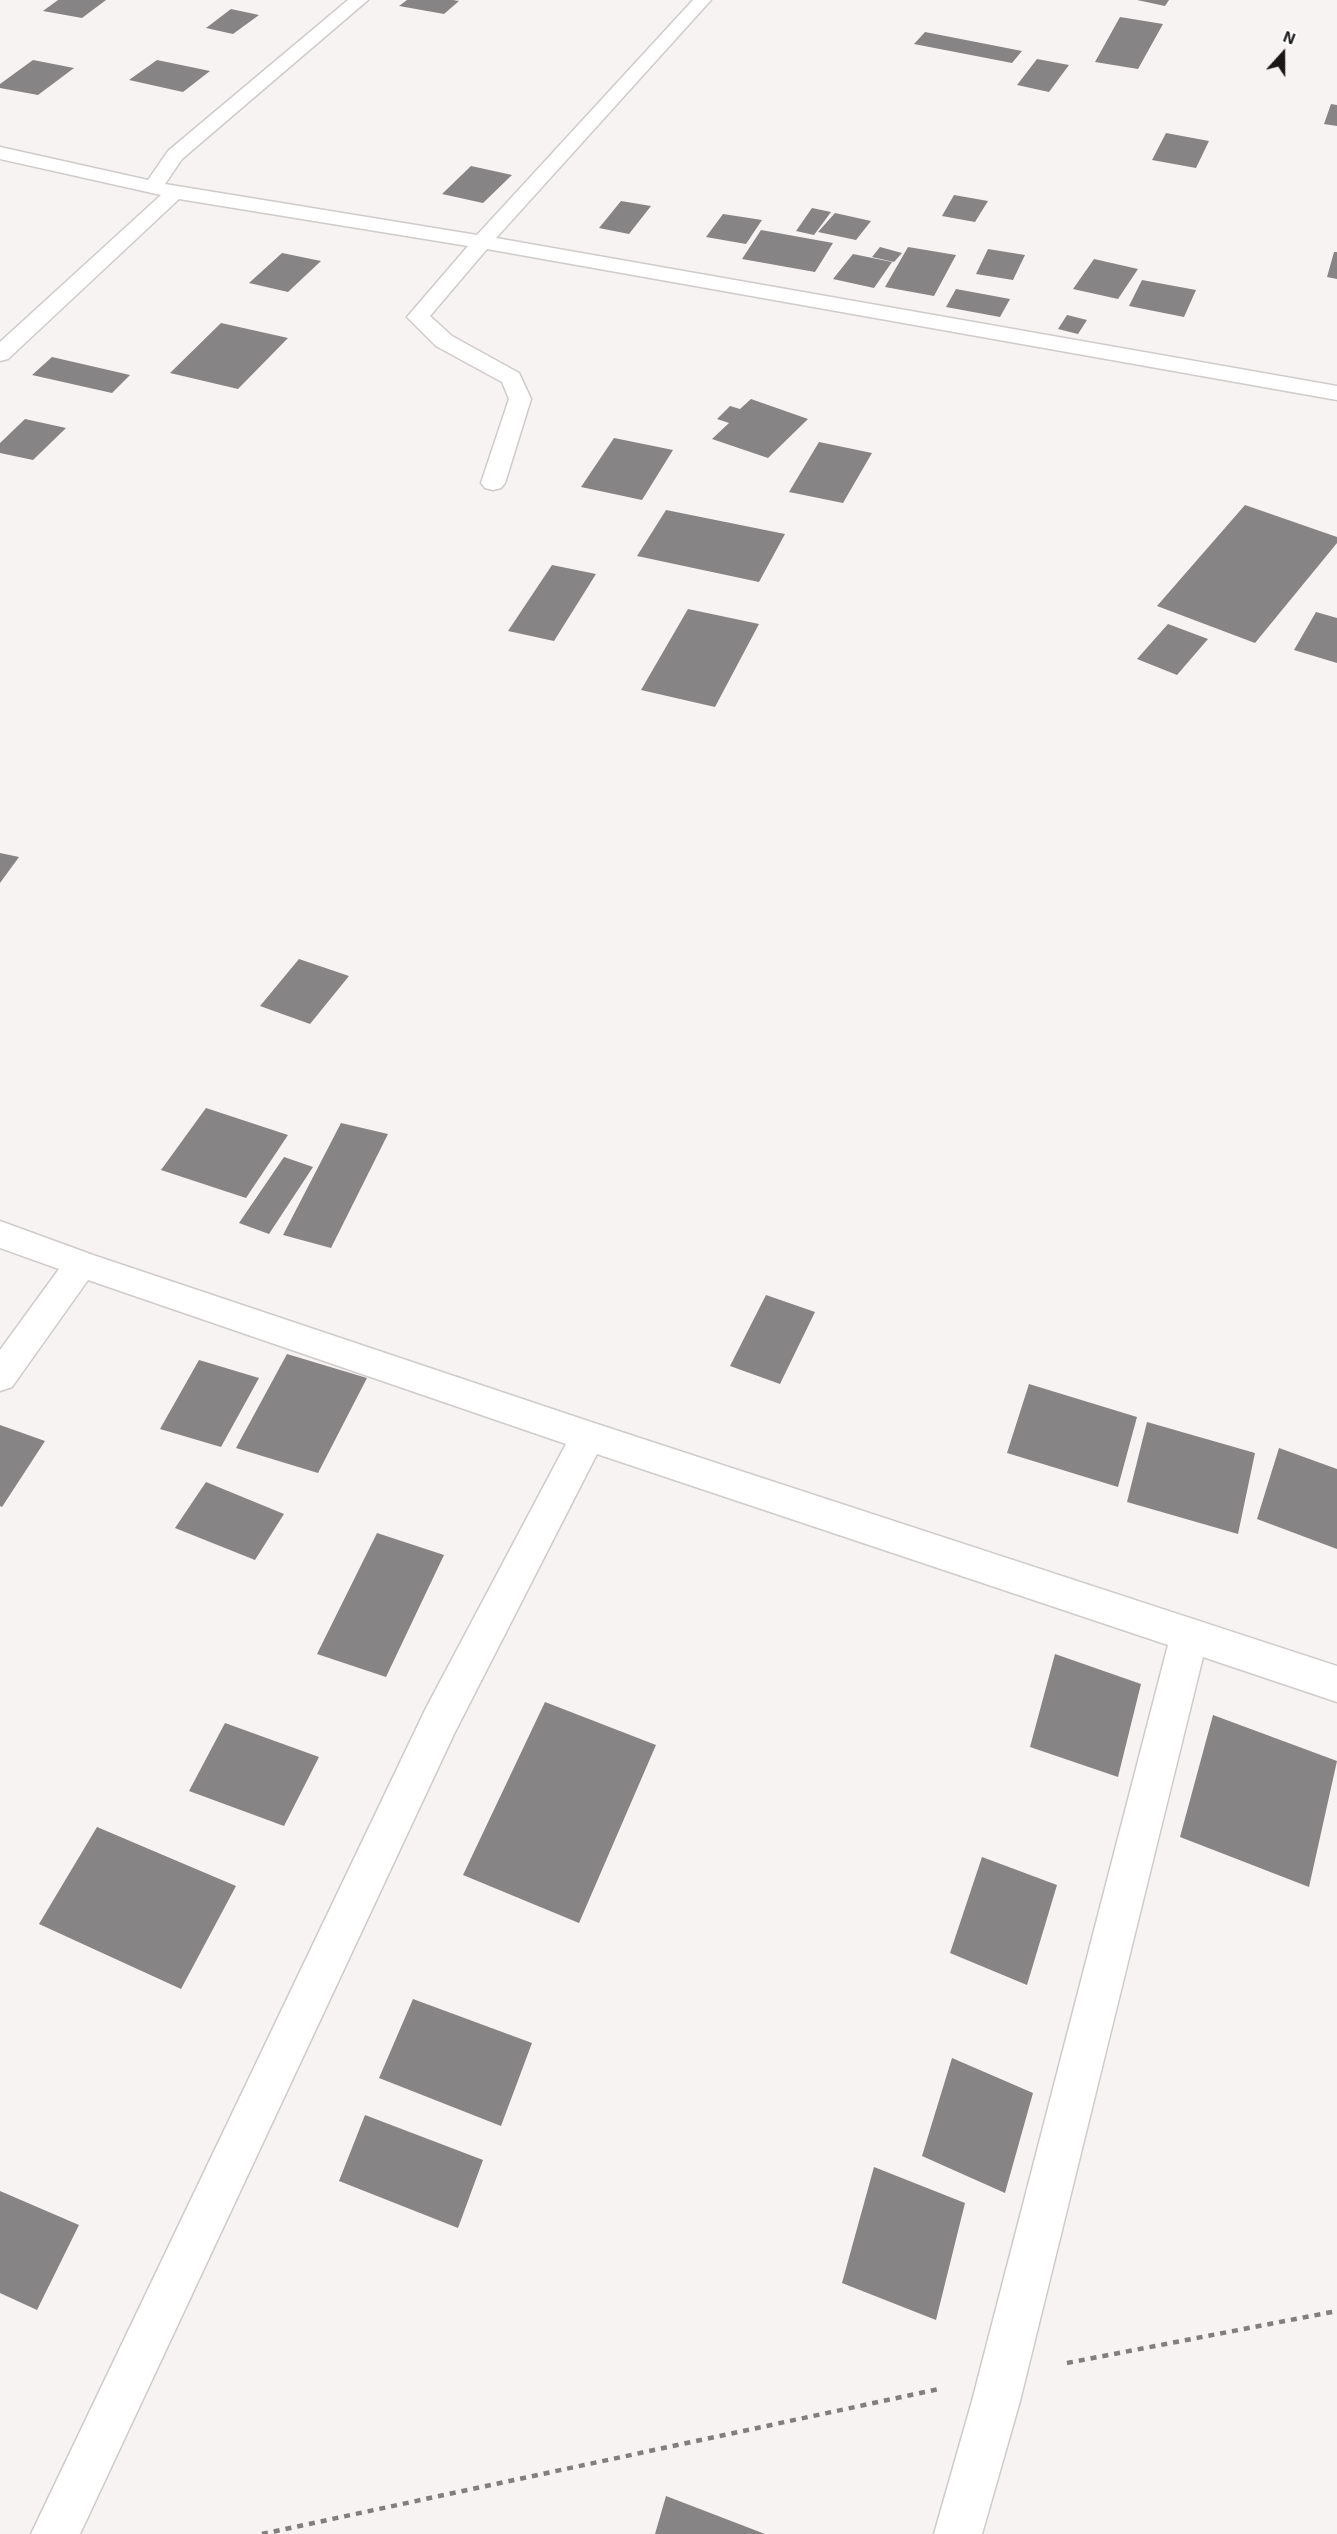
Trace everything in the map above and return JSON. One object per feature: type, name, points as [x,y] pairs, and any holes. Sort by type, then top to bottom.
[{"type":"street","points":[[153,187],[175,155],[359,0]]},
{"type":"street","points":[[493,483],[520,399],[511,378],[444,341],[418,317],[482,242],[702,0]]},
{"type":"street","points":[[0,153],[175,192],[482,242],[1337,393]]},
{"type":"street","points":[[0,354],[175,192]]},
{"type":"street","points":[[0,1234],[81,1264],[588,1436],[1337,1684]]},
{"type":"street","points":[[0,1377],[81,1264]]},
{"type":"street","points":[[55,2534],[440,1721],[588,1436]]},
{"type":"street","points":[[958,2534],[1002,2375],[1190,1636]]},
{"type":"path","points":[[262,2534],[1002,2375],[1337,2311]]},
{"type":"building","points":[[58,0],[106,0],[82,18],[43,11]]},
{"type":"building","points":[[407,0],[459,1],[444,14],[399,6]]},
{"type":"building","points":[[1137,0],[1169,0],[1165,6]]},
{"type":"building","points":[[231,9],[259,15],[233,34],[206,28]]},
{"type":"building","points":[[1120,17],[1163,24],[1138,69],[1095,62]]},
{"type":"building","points":[[925,32],[1022,51],[1012,63],[914,44]]},
{"type":"building","points":[[1037,59],[1069,65],[1049,92],[1017,85]]},
{"type":"building","points":[[33,60],[74,68],[38,95],[0,88],[0,84]]},
{"type":"building","points":[[157,60],[210,71],[183,92],[129,80]]},
{"type":"building","points":[[1331,104],[1337,105],[1337,126],[1324,124]]},
{"type":"building","points":[[1166,133],[1209,141],[1196,168],[1152,160]]},
{"type":"building","points":[[471,166],[512,175],[483,203],[442,194]]},
{"type":"building","points":[[954,195],[988,201],[975,222],[942,216]]},
{"type":"building","points":[[621,201],[651,206],[629,234],[599,228]]},
{"type":"building","points":[[812,208],[831,212],[814,235],[796,231]]},
{"type":"building","points":[[835,213],[871,221],[856,240],[818,232]]},
{"type":"building","points":[[723,214],[762,220],[746,244],[706,237]]},
{"type":"building","points":[[761,230],[833,243],[815,272],[742,259]]},
{"type":"building","points":[[880,247],[902,253],[894,262],[872,257]]},
{"type":"building","points":[[908,247],[956,255],[934,296],[885,287]]},
{"type":"building","points":[[988,249],[1025,255],[1013,280],[976,274]]},
{"type":"building","points":[[1334,252],[1337,252],[1337,279],[1327,277]]},
{"type":"building","points":[[282,253],[321,261],[288,292],[249,283]]},
{"type":"building","points":[[853,254],[892,262],[874,288],[833,279]]},
{"type":"building","points":[[1094,259],[1138,269],[1118,299],[1073,289]]},
{"type":"building","points":[[1142,280],[1196,290],[1184,317],[1129,306]]},
{"type":"building","points":[[956,289],[1010,299],[1000,317],[946,307]]},
{"type":"building","points":[[1067,315],[1087,320],[1078,334],[1058,329]]},
{"type":"building","points":[[221,323],[288,338],[238,389],[170,373]]},
{"type":"building","points":[[52,357],[130,375],[112,393],[32,375]]},
{"type":"building","points":[[751,399],[808,419],[768,458],[712,439],[729,423],[717,419],[730,406],[740,409]]},
{"type":"building","points":[[25,419],[66,428],[33,460],[0,453],[0,443]]},
{"type":"building","points":[[614,438],[673,450],[642,500],[581,487]]},
{"type":"building","points":[[819,442],[872,453],[843,503],[789,492]]},
{"type":"building","points":[[1245,505],[1337,537],[1337,543],[1255,643],[1157,606]]},
{"type":"building","points":[[666,510],[785,534],[759,582],[637,556]]},
{"type":"building","points":[[552,565],[596,574],[554,641],[508,631]]},
{"type":"building","points":[[688,609],[759,624],[715,707],[641,690]]},
{"type":"building","points":[[1316,612],[1337,618],[1337,663],[1294,650]]},
{"type":"building","points":[[1168,624],[1208,639],[1177,675],[1137,659]]},
{"type":"building","points":[[0,853],[19,857],[0,883]]},
{"type":"building","points":[[299,959],[349,976],[310,1024],[260,1006]]},
{"type":"building","points":[[206,1108],[288,1135],[246,1198],[161,1170]]},
{"type":"building","points":[[341,1123],[388,1134],[331,1248],[283,1235]]},
{"type":"building","points":[[284,1157],[313,1167],[269,1234],[239,1223]]},
{"type":"building","points":[[766,1295],[815,1312],[780,1384],[730,1366]]},
{"type":"building","points":[[287,1354],[367,1378],[318,1473],[236,1448]]},
{"type":"building","points":[[199,1360],[259,1378],[221,1447],[160,1429]]},
{"type":"building","points":[[1029,1384],[1137,1417],[1118,1487],[1007,1453]]},
{"type":"building","points":[[1147,1422],[1255,1453],[1238,1534],[1127,1502]]},
{"type":"building","points":[[0,1425],[45,1441],[2,1507],[0,1506]]},
{"type":"building","points":[[1279,1448],[1337,1469],[1337,1549],[1257,1519]]},
{"type":"building","points":[[206,1482],[284,1514],[255,1560],[175,1528]]},
{"type":"building","points":[[377,1533],[444,1555],[386,1677],[317,1654]]},
{"type":"building","points":[[1055,1654],[1141,1684],[1118,1777],[1030,1747]]},
{"type":"building","points":[[545,1702],[656,1745],[579,1923],[463,1875]]},
{"type":"building","points":[[1213,1715],[1337,1761],[1309,1887],[1180,1837]]},
{"type":"building","points":[[225,1723],[319,1757],[284,1826],[189,1791]]},
{"type":"building","points":[[97,1827],[236,1886],[181,1989],[39,1924]]},
{"type":"building","points":[[982,1857],[1057,1885],[1027,1985],[950,1953]]},
{"type":"building","points":[[413,1999],[532,2043],[501,2126],[379,2078]]},
{"type":"building","points":[[952,2058],[1033,2093],[1005,2193],[922,2156]]},
{"type":"building","points":[[365,2115],[483,2160],[458,2228],[339,2181]]},
{"type":"building","points":[[874,2167],[965,2203],[936,2320],[842,2283]]},
{"type":"building","points":[[0,2191],[79,2225],[37,2310],[0,2293]]},
{"type":"building","points":[[666,2496],[765,2534],[655,2534]]}]
